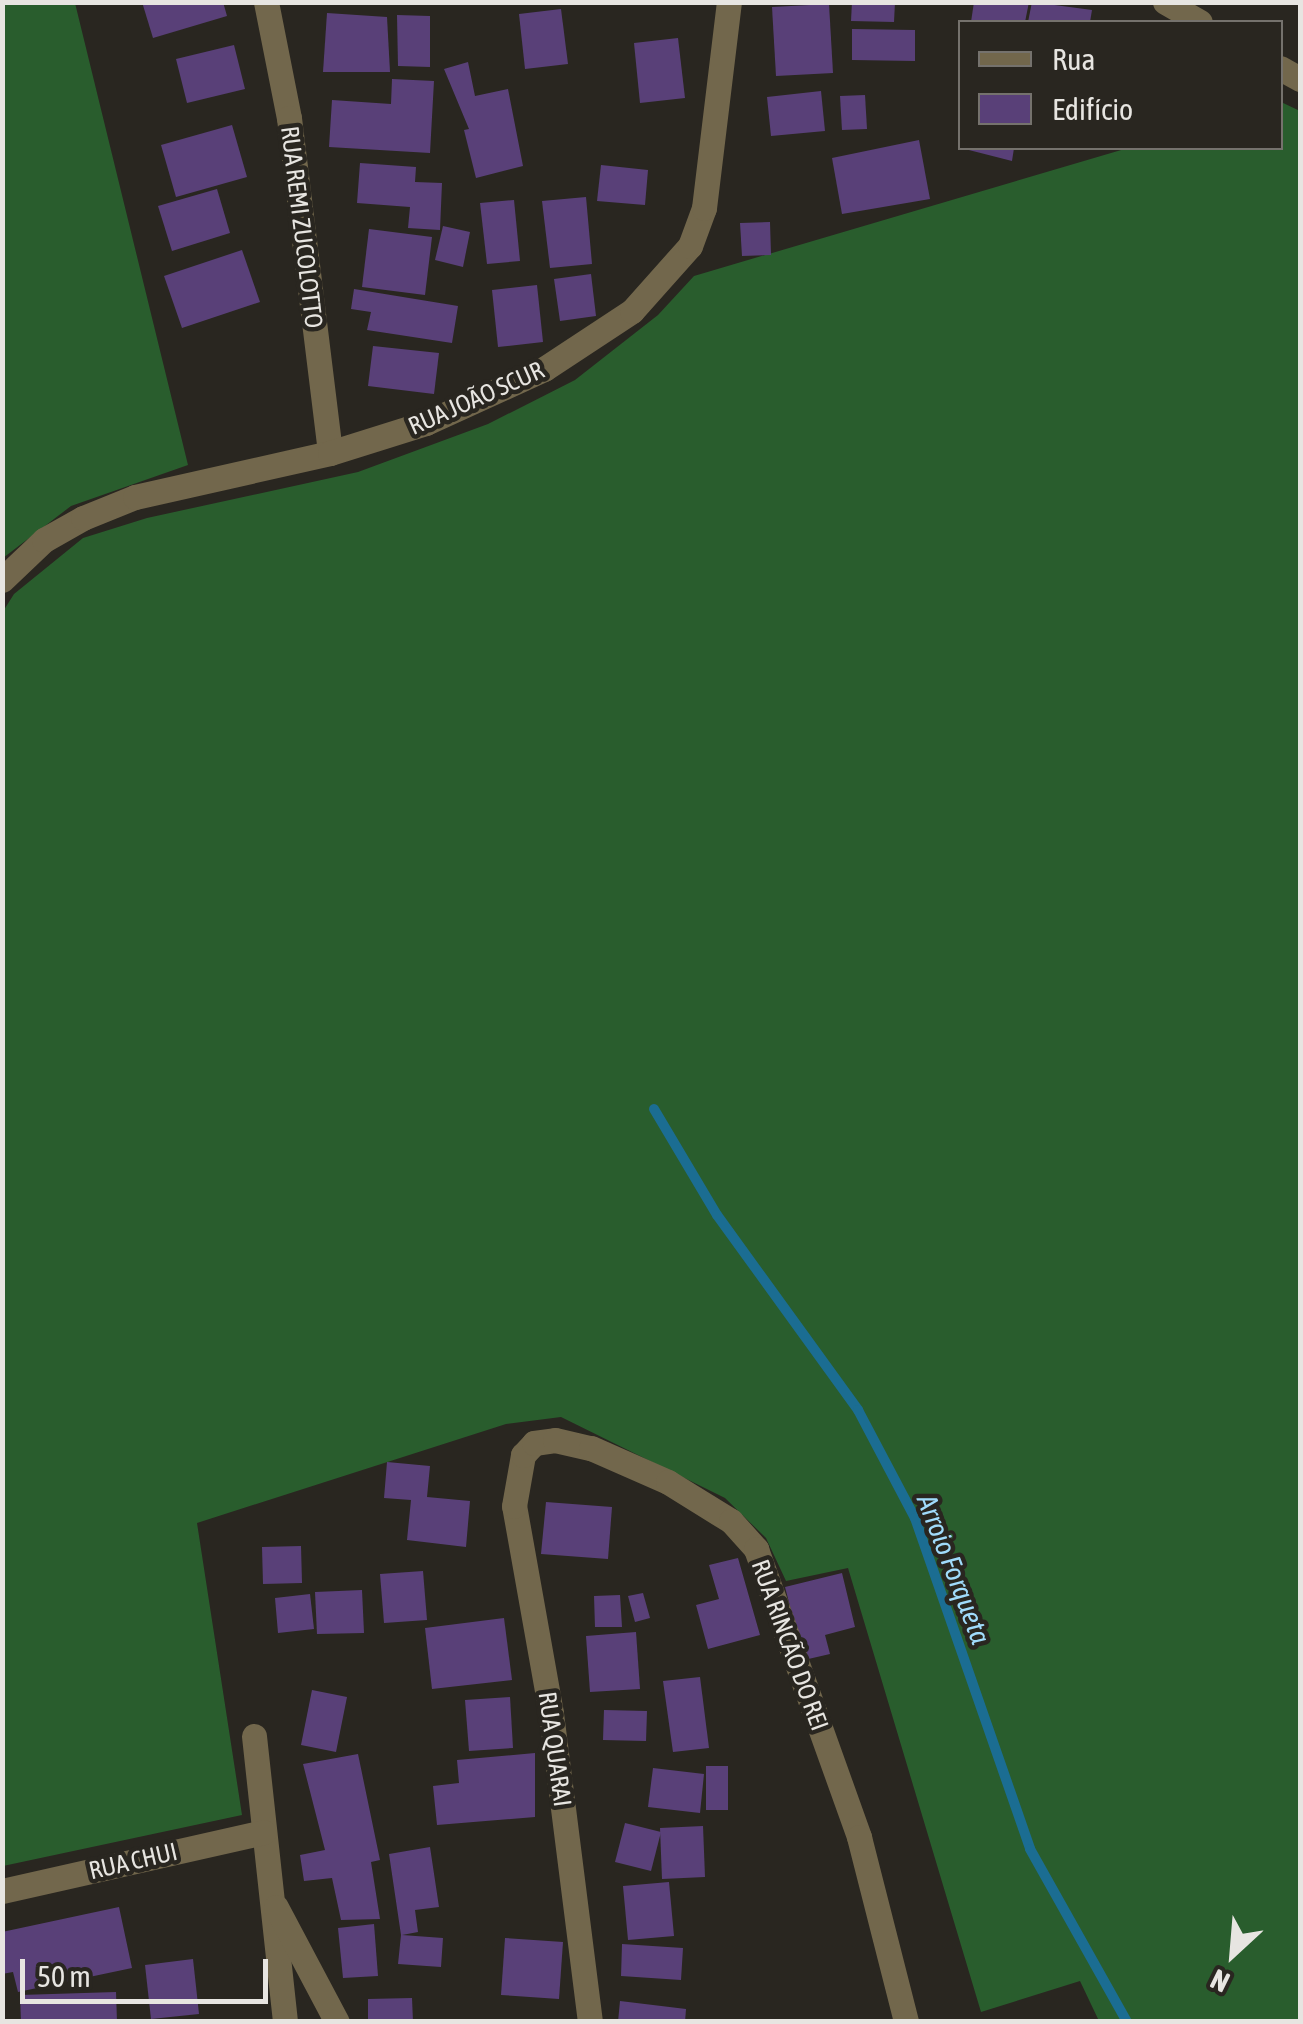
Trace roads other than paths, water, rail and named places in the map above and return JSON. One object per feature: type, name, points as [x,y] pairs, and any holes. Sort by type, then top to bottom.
[{"type":"street","name":"RUA REMI ZUCOLOTTO","points":[[266,2],[289,118],[330,453]]},
{"type":"street","name":"RUA JOÃO SCUR","points":[[2,580],[44,540],[135,496],[330,453],[426,422],[544,368],[632,312],[666,278],[690,246],[715,162],[729,2]]},
{"type":"street","points":[[1165,2],[1196,20]]},
{"type":"street","name":"RUA RINCÃO DO REI","points":[[515,1477],[534,1443],[591,1448],[668,1482],[731,1521],[756,1549],[860,1837],[906,2022]]},
{"type":"street","name":"RUA QUARAI","points":[[515,1477],[590,2022]]},
{"type":"street","points":[[254,1736],[284,2022]]},
{"type":"street","name":"RUA CHUI","points":[[2,1891],[263,1832]]},
{"type":"street","points":[[270,1895],[337,2022]]},
{"type":"waterway","name":"Arroio Forqueta","points":[[654,1109],[717,1215],[858,1410],[915,1518],[1030,1849],[1127,2022]]}]
